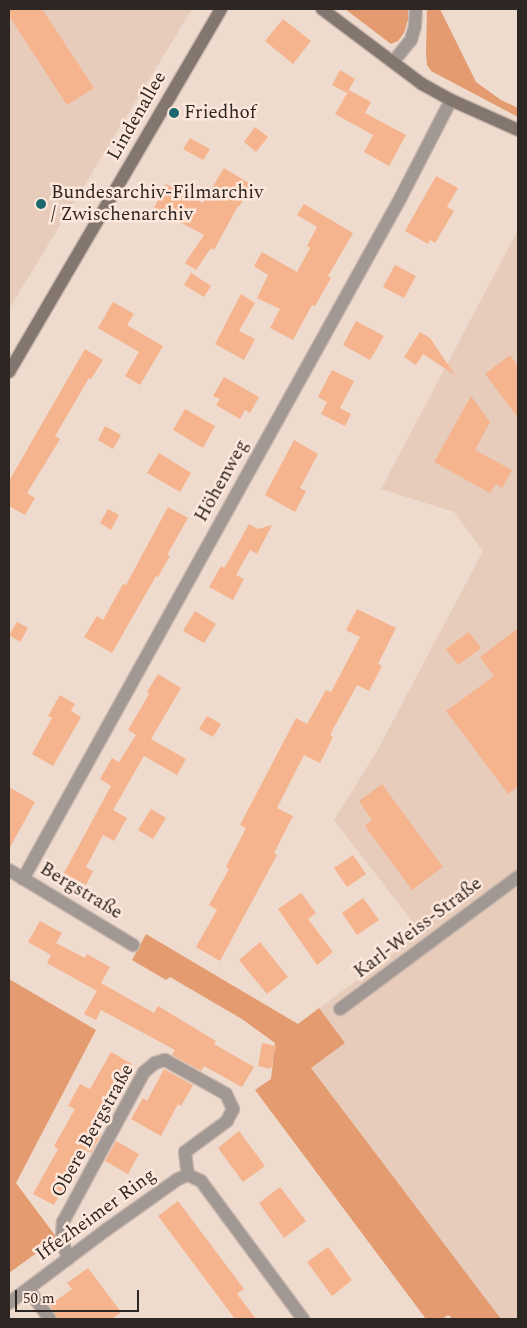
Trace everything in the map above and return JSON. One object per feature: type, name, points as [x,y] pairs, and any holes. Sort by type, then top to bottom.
[{"type":"street","name":"Lindenallee","points":[[9,372],[221,9]]},
{"type":"street","points":[[322,9],[422,84],[451,100],[518,130]]},
{"type":"street","points":[[393,62],[411,40],[415,26],[416,9]]},
{"type":"street","name":"Höhenweg","points":[[24,879],[401,198],[451,100]]},
{"type":"street","name":"Bergstraße","points":[[9,870],[133,945]]},
{"type":"street","name":"Karl-Weiss-Straße","points":[[340,1009],[518,877]]},
{"type":"street","name":"Obere Bergstraße","points":[[68,1259],[62,1239],[63,1222],[144,1072],[155,1062],[164,1060],[226,1094],[233,1108],[227,1121],[184,1152],[188,1175]]},
{"type":"street","points":[[188,1175],[201,1181],[303,1319]]},
{"type":"street","name":"Iffezheimer Ring","points":[[9,1304],[28,1288],[178,1179],[188,1175]]},
{"type":"street","points":[[28,1288],[50,1319]]},
{"type":"shaded area","name":"Bundesarchiv-Filmarchiv / Zwischenarchiv","points":[[9,9],[192,9],[9,309]]},
{"type":"shaded area","points":[[345,9],[408,9],[408,20],[404,33],[398,41],[391,44]]},
{"type":"shaded area","points":[[427,9],[440,9],[476,82],[501,100],[518,108],[518,117],[431,71],[427,65],[426,53]]},
{"type":"shaded area","points":[[518,230],[518,1319],[501,1319],[311,1068],[298,1024],[421,933],[334,820],[377,751],[483,551],[454,512],[381,489]]},
{"type":"shaded area","points":[[146,934],[298,1024],[319,1008],[345,1043],[311,1068],[501,1319],[453,1319],[448,1315],[442,1319],[426,1319],[255,1090],[271,1079],[275,1043],[242,1019],[170,977],[166,980],[132,960]]},
{"type":"shaded area","points":[[9,979],[96,1030],[16,1183],[57,1238],[9,1273]]},
{"type":"building","points":[[9,9],[42,9],[94,88],[67,105],[9,16]]},
{"type":"building","points":[[283,19],[311,41],[293,64],[265,41]]},
{"type":"building","points":[[340,70],[355,79],[347,93],[332,85]]},
{"type":"building","points":[[349,90],[371,102],[365,113],[406,135],[389,166],[364,152],[373,135],[335,114]]},
{"type":"building","points":[[255,127],[268,137],[256,152],[244,142]]},
{"type":"building","points":[[190,138],[210,149],[203,160],[183,149]]},
{"type":"building","points":[[224,168],[252,185],[214,250],[211,248],[196,270],[185,263],[204,235],[154,208],[166,184],[203,203]]},
{"type":"building","points":[[436,176],[458,188],[447,207],[454,211],[435,243],[430,240],[428,244],[405,231]]},
{"type":"building","points":[[304,204],[353,233],[328,276],[331,278],[315,306],[312,305],[293,340],[270,328],[280,309],[257,298],[268,275],[254,266],[262,252],[297,272],[310,248],[307,246],[317,227],[297,215]]},
{"type":"building","points":[[395,265],[416,276],[404,298],[383,287]]},
{"type":"building","points":[[191,273],[211,286],[204,297],[184,285]]},
{"type":"building","points":[[241,294],[255,303],[239,331],[255,339],[244,360],[215,344]]},
{"type":"building","points":[[113,302],[134,314],[127,325],[163,346],[140,385],[125,376],[139,352],[98,328]]},
{"type":"building","points":[[356,321],[384,336],[370,360],[343,345]]},
{"type":"building","points":[[420,332],[430,338],[455,375],[423,354],[416,365],[404,357]]},
{"type":"building","points":[[85,349],[103,360],[91,379],[89,378],[55,436],[60,439],[27,493],[35,498],[25,515],[9,506],[9,481]]},
{"type":"building","points":[[510,355],[518,367],[518,418],[485,374]]},
{"type":"building","points":[[332,370],[354,381],[340,408],[351,414],[345,426],[321,414],[327,402],[318,397]]},
{"type":"building","points":[[224,377],[259,397],[250,413],[245,410],[240,419],[216,405],[220,399],[213,396]]},
{"type":"building","points":[[471,396],[490,422],[475,450],[512,470],[502,488],[496,484],[490,493],[434,462]]},
{"type":"building","points":[[185,409],[215,426],[203,448],[173,430]]},
{"type":"building","points":[[105,426],[121,435],[113,449],[98,440]]},
{"type":"building","points":[[294,440],[318,454],[300,488],[306,491],[295,512],[265,495]]},
{"type":"building","points":[[159,453],[191,473],[180,492],[147,473]]},
{"type":"building","points":[[168,507],[188,518],[167,555],[170,556],[158,577],[156,576],[112,653],[84,637],[97,616],[103,620],[123,584],[126,585]]},
{"type":"building","points":[[108,509],[119,515],[111,530],[100,523]]},
{"type":"building","points":[[249,524],[258,529],[272,525],[257,554],[250,550],[236,575],[244,579],[233,600],[209,587],[221,566],[224,568]]},
{"type":"building","points":[[357,609],[396,628],[378,664],[382,666],[369,691],[357,685],[330,735],[333,737],[320,763],[304,755],[277,808],[293,816],[274,853],[277,855],[220,961],[196,947],[217,910],[209,905],[229,869],[226,867],[246,828],[240,825],[296,718],[307,724],[326,690],[331,692],[360,637],[346,630]]},
{"type":"building","points":[[195,611],[216,624],[204,643],[183,631]]},
{"type":"building","points":[[17,622],[28,628],[20,642],[9,635]]},
{"type":"building","points":[[518,628],[518,786],[508,794],[446,711],[494,676],[480,657]]},
{"type":"building","points":[[469,632],[481,648],[458,665],[446,649]]},
{"type":"building","points":[[158,674],[181,688],[151,739],[186,759],[177,775],[144,756],[113,810],[127,818],[114,841],[103,835],[86,867],[93,871],[86,885],[64,873],[111,786],[100,779],[112,758],[119,762],[136,735],[128,730],[149,694],[147,692]]},
{"type":"building","points":[[60,695],[75,704],[71,711],[81,717],[53,766],[32,754],[52,718],[48,716]]},
{"type":"building","points":[[207,716],[221,724],[213,737],[199,729]]},
{"type":"building","points":[[382,784],[443,867],[412,890],[365,826],[372,820],[359,801]]},
{"type":"building","points":[[9,787],[35,802],[9,849]]},
{"type":"building","points":[[151,809],[166,818],[153,839],[138,830]]},
{"type":"building","points":[[353,855],[366,874],[347,887],[334,868]]},
{"type":"building","points":[[301,893],[316,913],[308,919],[333,952],[317,965],[278,909]]},
{"type":"building","points":[[363,898],[379,920],[357,935],[342,913]]},
{"type":"building","points":[[40,921],[62,933],[56,943],[85,958],[87,954],[110,967],[101,983],[154,1013],[158,1006],[216,1041],[214,1044],[254,1067],[242,1087],[204,1066],[201,1071],[172,1055],[175,1050],[101,1010],[96,1020],[84,1014],[97,991],[47,963],[51,955],[28,942]]},
{"type":"building","points":[[260,942],[288,977],[267,994],[239,960]]},
{"type":"building","points":[[262,1043],[276,1046],[271,1069],[258,1066]]},
{"type":"building","points":[[111,1052],[132,1064],[96,1131],[101,1134],[91,1153],[85,1150],[54,1205],[33,1194],[58,1149],[54,1146],[75,1109],[68,1106],[80,1084],[90,1089]]},
{"type":"building","points":[[164,1069],[193,1085],[181,1106],[178,1104],[161,1136],[131,1119],[143,1098],[147,1101]]},
{"type":"building","points":[[239,1131],[265,1166],[243,1182],[218,1148]]},
{"type":"building","points":[[116,1141],[139,1154],[128,1174],[105,1161]]},
{"type":"building","points":[[280,1187],[306,1221],[284,1238],[259,1203]]},
{"type":"building","points":[[178,1201],[244,1289],[237,1294],[256,1319],[235,1319],[158,1216]]},
{"type":"building","points":[[328,1247],[352,1280],[332,1296],[307,1262]]},
{"type":"building","points":[[88,1268],[121,1312],[112,1319],[58,1319],[50,1305],[72,1289],[67,1283]]},
{"type":"place","name":"Friedhof","points":[[174,113]]},
{"type":"place","name":"Bundesarchiv-Filmarchiv / Zwischenarchiv","points":[[41,204]]}]
